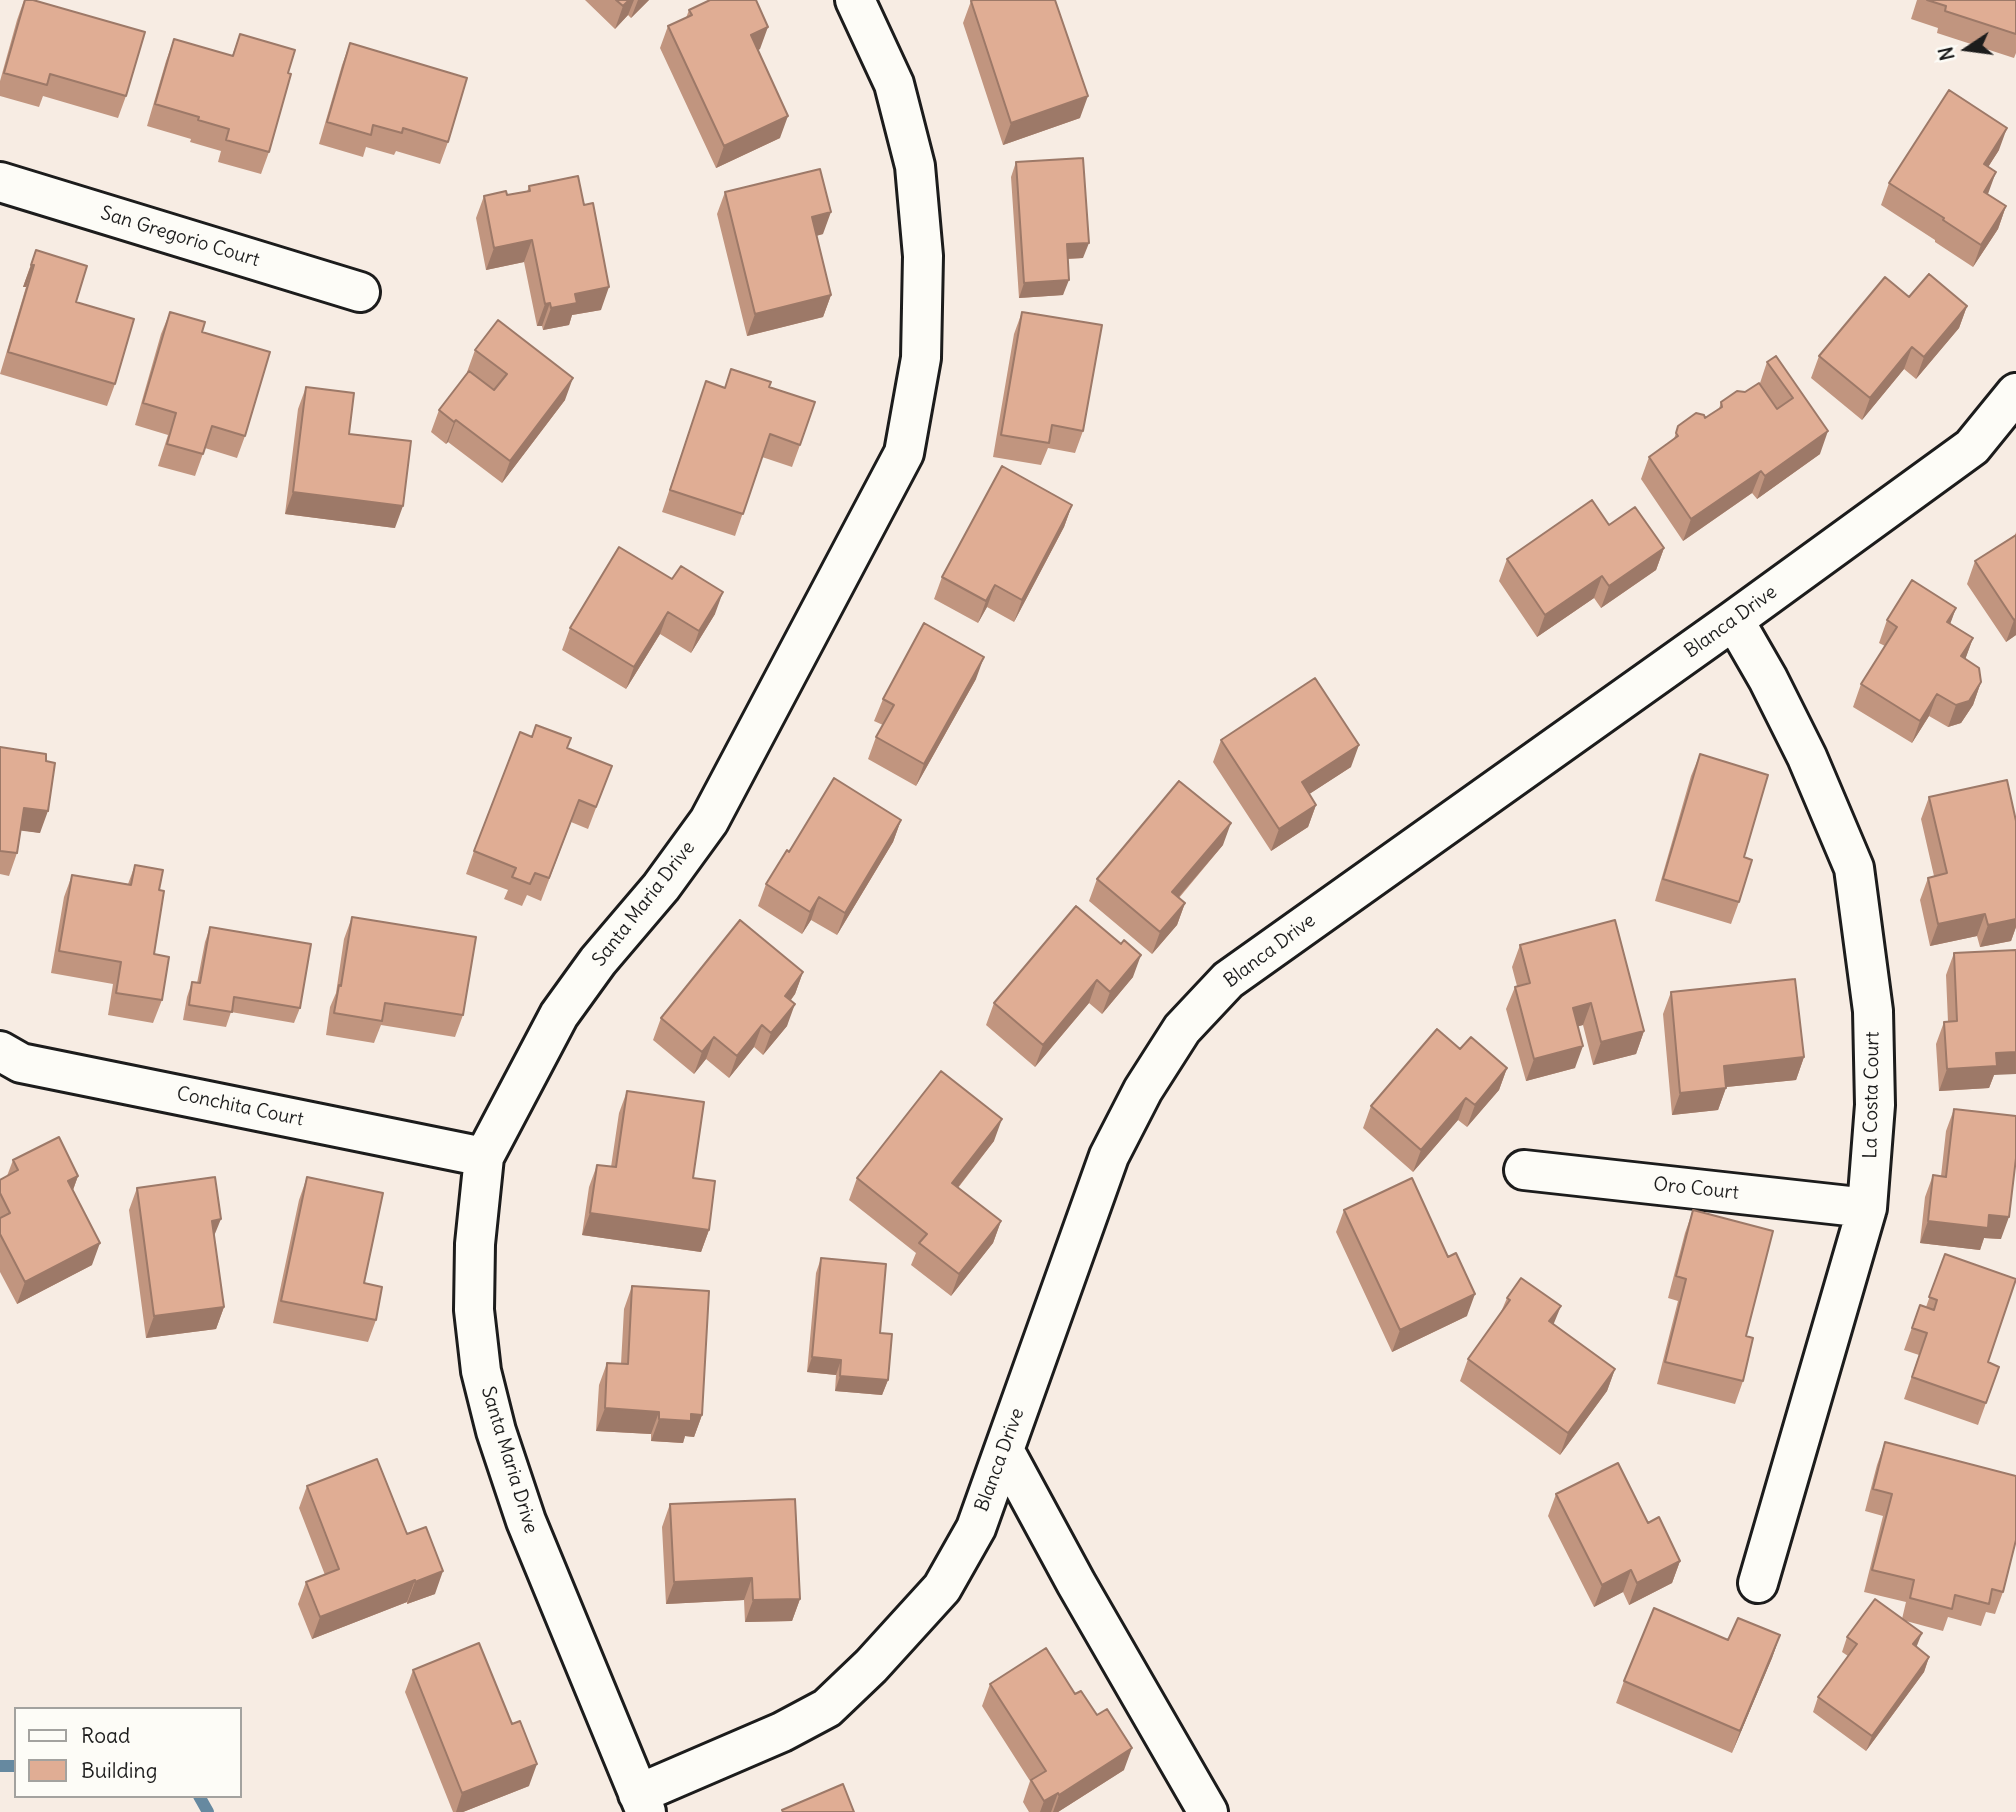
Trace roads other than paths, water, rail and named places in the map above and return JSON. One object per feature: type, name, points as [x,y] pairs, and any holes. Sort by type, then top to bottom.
[{"type":"street","name":"Santa Maria Drive","points":[[642,1803],[526,1521],[496,1431],[481,1371],[474,1310],[475,1244],[484,1157],[559,1015],[598,961],[661,887],[709,821],[904,453],[921,358],[923,256],[915,166],[894,84],[855,0]]},
{"type":"street","name":"San Gregorio Court","points":[[0,182],[360,292]]},
{"type":"street","name":"Blanca Drive","points":[[642,1803],[827,1708],[871,1666],[942,1588],[975,1528],[1109,1156],[1143,1090],[1182,1029],[1228,980],[1972,447],[2016,393]]},
{"type":"street","name":"La Costa Court","points":[[1734,620],[1768,678],[1807,757],[1854,869],[1873,1011],[1875,1105],[1867,1208],[1758,1583]]},
{"type":"street","name":"Conchita Court","points":[[0,1051],[21,1063],[484,1157]]},
{"type":"street","name":"Oro Court","points":[[1524,1170],[1867,1208]]},
{"type":"street","points":[[1004,1450],[1076,1583],[1208,1812]]},
{"type":"waterway","points":[[0,1766],[14,1766]]},
{"type":"waterway","points":[[200,1798],[208,1812]]}]
